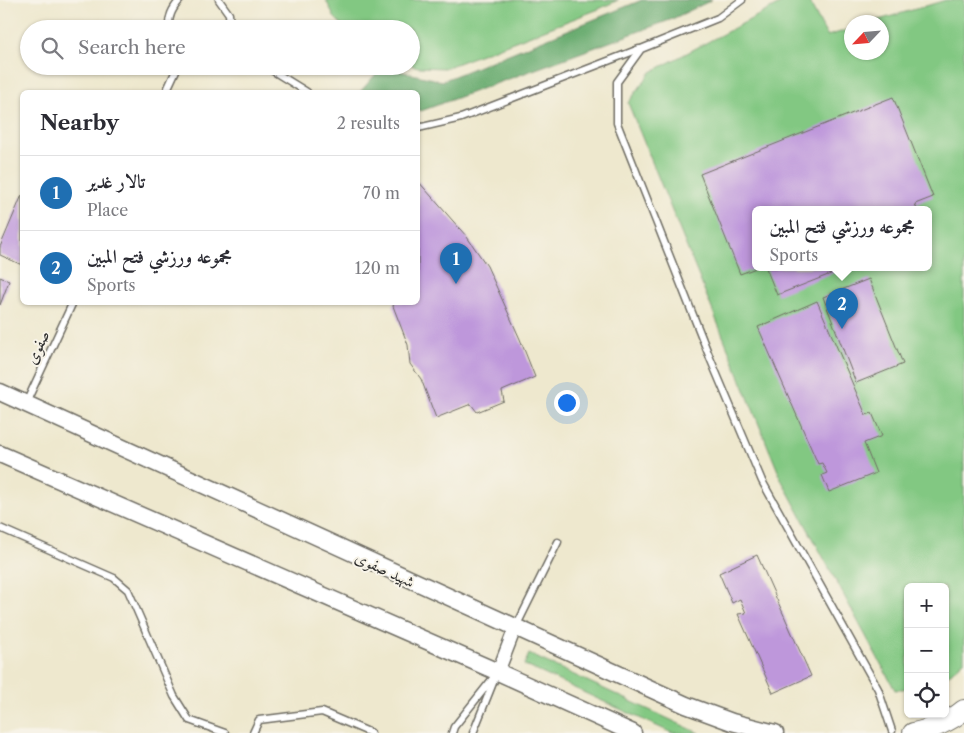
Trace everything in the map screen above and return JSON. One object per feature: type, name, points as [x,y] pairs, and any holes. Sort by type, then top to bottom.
[{"type":"main road","points":[[913,733],[957,716],[964,710]]},
{"type":"street","name":"شهید صفوی","points":[[0,392],[686,705],[732,722],[775,733]]},
{"type":"street","points":[[0,454],[633,733]]},
{"type":"street","points":[[498,672],[515,628]]},
{"type":"lane","points":[[169,20],[173,8],[179,0]]},
{"type":"lane","points":[[219,0],[229,14],[229,20]]},
{"type":"lane","points":[[420,128],[461,118],[641,49],[718,18],[742,0]]},
{"type":"lane","points":[[641,49],[617,82],[617,123],[710,358],[762,481],[878,689],[892,731]]},
{"type":"lane","points":[[167,90],[174,75]]},
{"type":"lane","points":[[280,75],[304,90]]},
{"type":"lane","name":"صفوی","points":[[25,404],[72,305]]},
{"type":"lane","points":[[0,528],[114,578],[128,590],[174,696],[189,720],[225,733]]},
{"type":"lane","points":[[515,628],[558,542]]},
{"type":"lane","points":[[452,733],[454,727],[498,672]]},
{"type":"lane","points":[[473,733],[498,672]]},
{"type":"lane","points":[[253,733],[259,720],[322,712],[371,733]]},
{"type":"green space","points":[[326,0],[618,0],[445,68],[420,67],[420,20],[337,20]]},
{"type":"green space","points":[[642,0],[712,0],[670,20],[421,111],[420,90],[362,90],[375,75],[416,75],[442,81]]},
{"type":"green space","points":[[787,0],[808,0],[827,36],[844,31],[844,60],[889,60],[889,17],[946,0],[964,0],[964,661],[949,674],[949,583],[904,583],[904,689],[895,690],[782,481],[628,103],[651,72]]},
{"type":"green space","points":[[529,654],[699,733],[672,733],[524,665]]},
{"type":"building","points":[[893,97],[933,197],[915,204],[916,206],[752,206],[752,270],[740,274],[700,174]]},
{"type":"building","points":[[420,183],[467,237],[487,266],[535,377],[502,391],[504,401],[477,412],[471,404],[436,418],[421,379],[410,364],[408,345],[393,306],[420,305]]},
{"type":"building","points":[[20,200],[20,264],[0,255],[0,247]]},
{"type":"building","points":[[767,271],[838,271],[777,295]]},
{"type":"building","points":[[0,277],[9,281],[0,305]]},
{"type":"building","points":[[869,279],[903,364],[856,383],[823,297]]},
{"type":"building","points":[[817,301],[866,415],[872,413],[882,436],[864,443],[876,473],[829,492],[822,475],[827,473],[822,463],[818,464],[758,327]]},
{"type":"building","points":[[757,555],[811,676],[773,693],[738,614],[746,613],[740,599],[732,603],[719,573]]},
{"type":"place","name":"تالار غدیر","points":[[456,284]]},
{"type":"place","name":"مجموعه ورزشي فتح المبين","points":[[842,329]]}]
